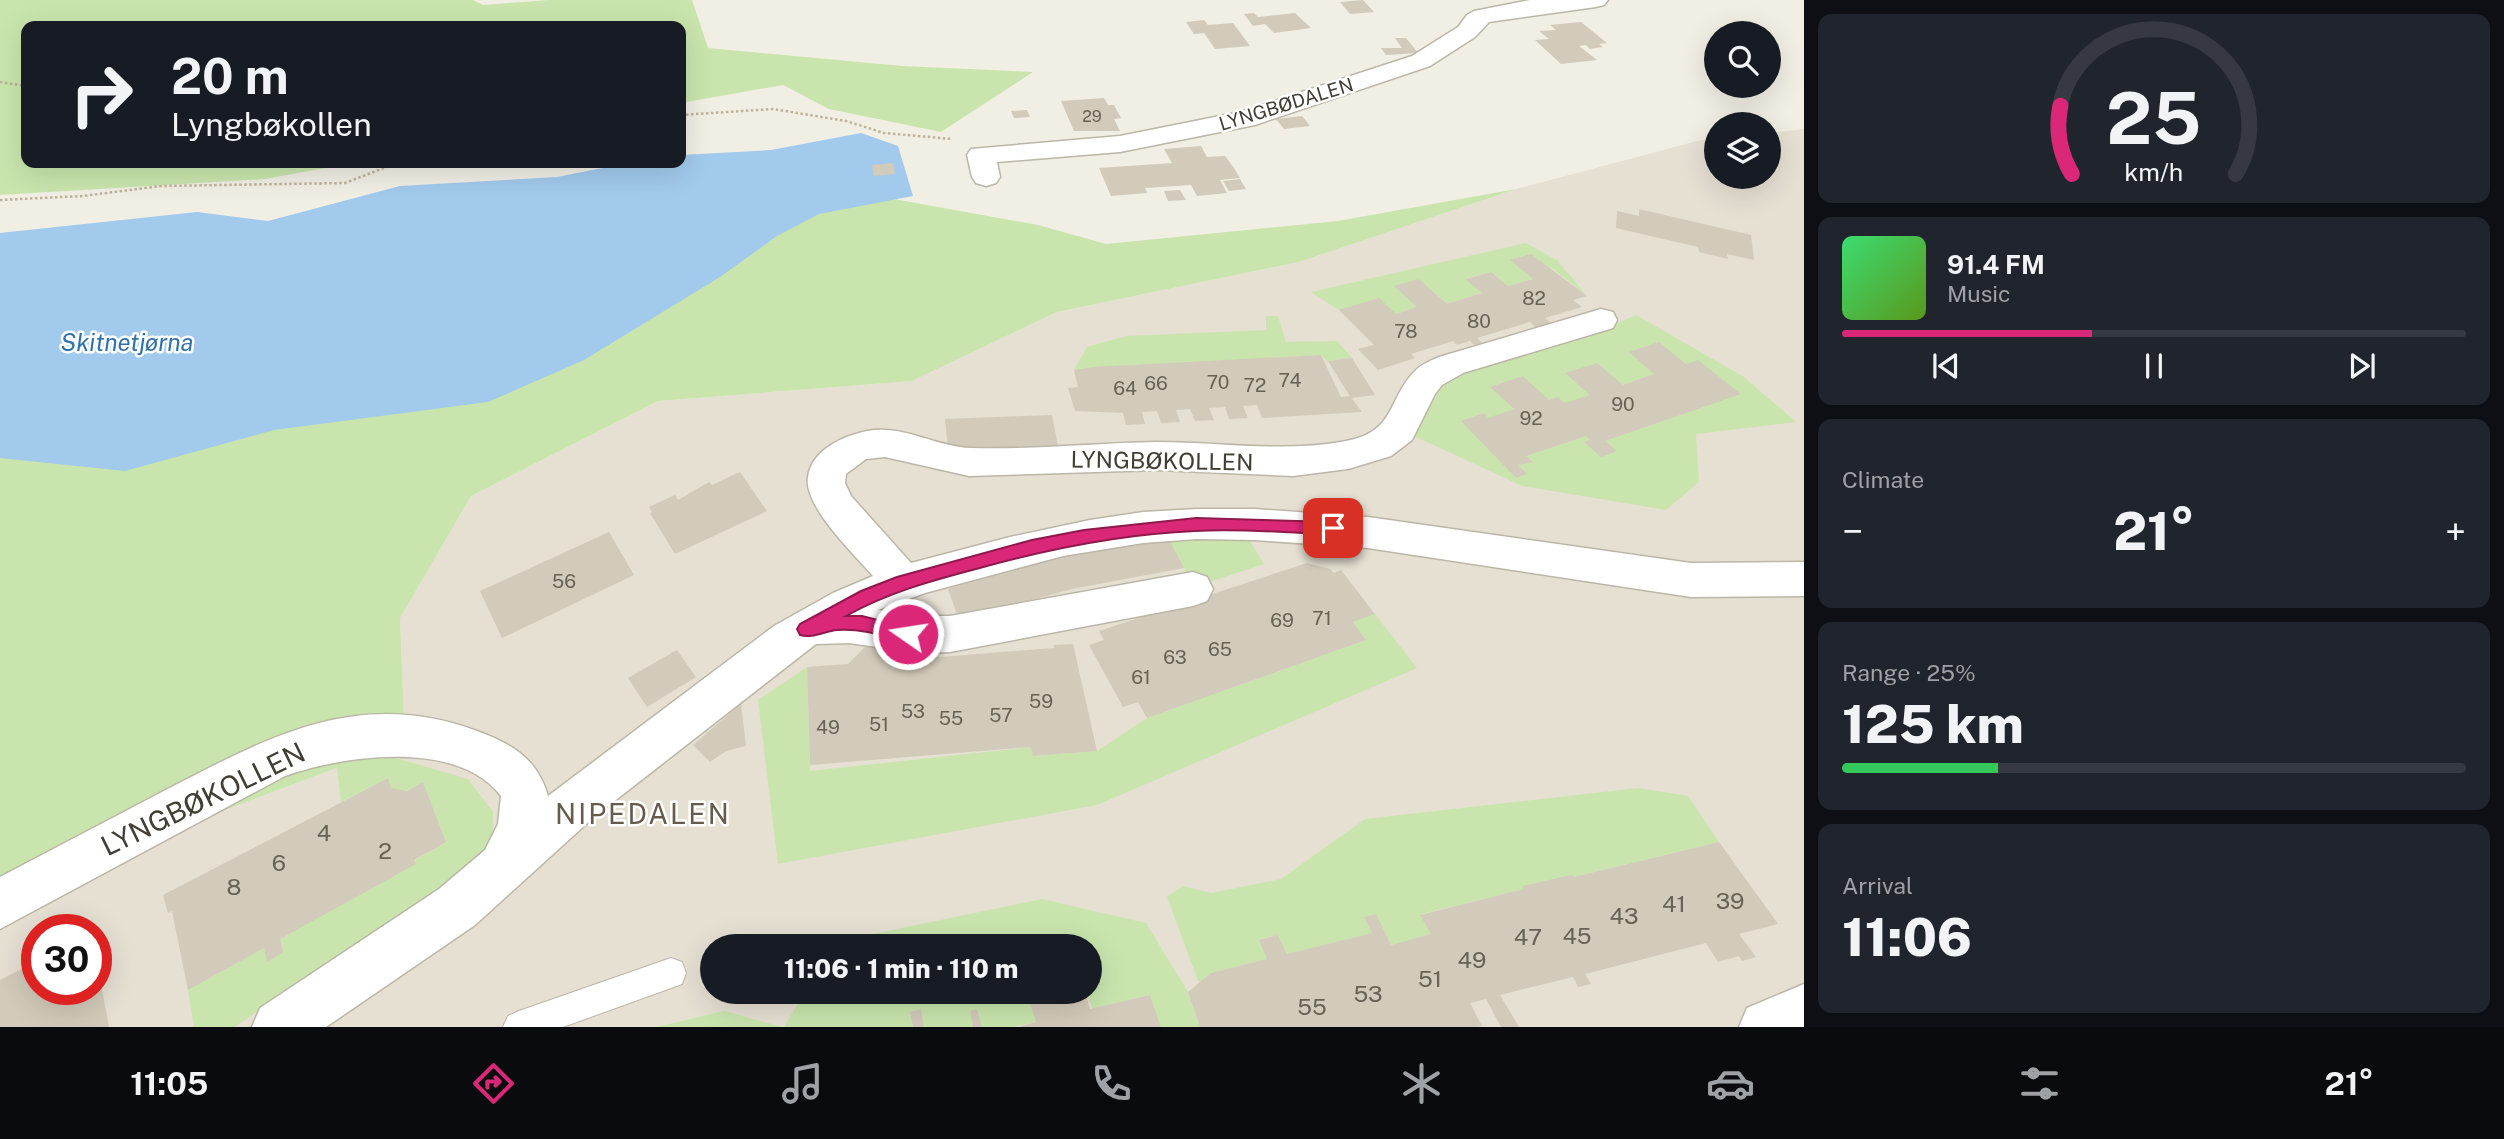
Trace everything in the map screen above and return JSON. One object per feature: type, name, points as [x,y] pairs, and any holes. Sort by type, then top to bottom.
[{"type":"street","name":"LYNGBØDALEN","points":[[986,177],[981,155],[1120,144],[1246,119],[1421,61],[1467,32],[1475,20],[1482,16],[1530,7],[1596,0]]},
{"type":"street","name":"LYNGBØKOLLEN","points":[[903,582],[836,507],[829,494],[825,479],[831,464],[847,451],[867,444],[895,442],[947,460],[969,462],[1158,456],[1293,462],[1348,455],[1378,446],[1399,431],[1420,388],[1430,376],[1451,365],[1601,320]]},
{"type":"street","name":"LYNGBØKOLLEN","points":[[279,1027],[416,936],[499,872],[577,801],[806,629],[867,596],[903,582],[1032,547],[1084,536],[1196,524],[1308,526],[1359,530],[1649,576],[1692,580],[1804,579]]},
{"type":"street","name":"LYNGBØKOLLEN","points":[[806,629],[837,623],[862,624],[908,634],[937,635],[1027,622],[1193,589]]},
{"type":"street","name":"LYNGBØKOLLEN","points":[[0,904],[270,760],[317,743],[366,735],[410,736],[446,741],[480,754],[508,770],[521,785],[525,806],[517,839],[499,872]]},
{"type":"street","points":[[1766,1027],[1804,1011]]},
{"type":"lane","points":[[519,1027],[671,973]]},
{"type":"path","points":[[0,82],[21,85]]},
{"type":"path","points":[[686,115],[779,109],[842,119],[881,130],[884,134],[891,133]]},
{"type":"path","points":[[0,200],[83,196],[161,186],[345,183],[384,168]]},
{"type":"shaded area","points":[[1804,129],[1804,1027],[0,1027],[0,915],[200,819],[405,743],[400,618],[471,496],[658,401],[912,381],[1057,312],[1299,262],[1516,189],[1704,140],[1704,189],[1781,189],[1781,132]]},
{"type":"green space","points":[[0,0],[473,0],[483,5],[549,0],[692,0],[708,48],[902,66],[1033,72],[941,132],[829,109],[783,85],[686,102],[686,21],[21,21],[21,168],[326,168],[265,179],[0,195]]},
{"type":"green space","points":[[822,186],[1038,225],[1106,244],[1338,221],[1516,189],[1299,262],[1057,312],[912,381],[658,401],[471,496],[400,618],[405,743],[379,753],[468,779],[493,812],[493,842],[443,891],[234,1027],[194,1027],[188,990],[264,948],[268,961],[283,952],[280,939],[446,842],[423,782],[407,791],[391,788],[388,778],[341,802],[337,768],[200,819],[0,915],[0,455]]},
{"type":"green space","points":[[1526,243],[1557,260],[1587,296],[1552,268],[1511,260],[1533,279],[1508,286],[1491,272],[1466,278],[1482,293],[1447,304],[1419,279],[1395,286],[1417,307],[1396,314],[1379,299],[1339,310],[1311,292]]},
{"type":"green space","points":[[1636,315],[1744,377],[1796,422],[1696,434],[1699,482],[1666,510],[1522,486],[1412,435],[1448,378],[1611,326]]},
{"type":"green space","points":[[1266,316],[1278,316],[1286,342],[1337,341],[1352,358],[1328,361],[1321,355],[1074,370],[1087,347],[1126,336],[1266,330]]},
{"type":"green space","points":[[1169,539],[1249,539],[1264,564],[1203,584],[1190,580]]},
{"type":"green space","points":[[1375,614],[1417,668],[1097,805],[778,864],[758,700],[807,667],[810,771],[1031,747],[1034,756],[1097,751],[1147,718],[1366,640],[1353,622]]},
{"type":"green space","points":[[1638,788],[1688,796],[1719,842],[1421,914],[1431,934],[1391,945],[1365,917],[1372,933],[1287,954],[1278,935],[1260,939],[1267,959],[1211,973],[1199,983],[1167,897],[1183,886],[1211,893],[1281,879],[1365,819]]},
{"type":"green space","points":[[1042,899],[1146,923],[1188,992],[1200,1027],[1161,1027],[1150,995],[1093,1009],[1091,1004],[1102,1004],[1102,934],[873,934]]},
{"type":"green space","points":[[798,1004],[1031,1004],[1036,1022],[1014,1027],[982,1027],[977,1009],[970,1011],[973,1027],[924,1027],[921,1009],[910,1012],[913,1027],[784,1027]]},
{"type":"green space","points":[[723,1011],[782,1027],[657,1027]]},
{"type":"water","name":"Skitnetjørna","points":[[861,133],[898,146],[913,196],[819,214],[777,236],[720,277],[584,360],[488,402],[274,430],[125,471],[0,458],[0,233],[197,212],[268,221],[400,186],[557,177],[603,168],[686,168],[686,155],[771,150]]},
{"type":"building","points":[[1363,0],[1374,12],[1350,14],[1340,2]]},
{"type":"building","points":[[1254,13],[1258,17],[1295,13],[1311,28],[1274,33],[1265,24],[1253,26],[1244,14]]},
{"type":"building","points":[[1204,20],[1208,25],[1233,23],[1250,46],[1215,49],[1204,33],[1194,34],[1186,22]]},
{"type":"building","points":[[1581,22],[1607,43],[1599,44],[1603,47],[1590,49],[1586,45],[1579,46],[1597,60],[1561,64],[1535,40],[1549,39],[1539,31],[1556,30],[1550,25]]},
{"type":"building","points":[[1395,38],[1406,38],[1418,53],[1386,55],[1381,48],[1402,48]]},
{"type":"building","points":[[1104,98],[1108,105],[1114,105],[1121,118],[1114,119],[1120,131],[1074,131],[1061,101]]},
{"type":"building","points":[[1027,110],[1030,117],[1014,118],[1011,111]]},
{"type":"building","points":[[1302,116],[1310,126],[1284,129],[1276,119]]},
{"type":"building","points":[[1201,146],[1207,157],[1225,156],[1240,178],[1220,180],[1227,193],[1197,196],[1191,185],[1145,188],[1147,193],[1111,196],[1099,168],[1172,163],[1164,149]]},
{"type":"building","points":[[893,163],[895,174],[874,176],[872,165]]},
{"type":"building","points":[[1240,179],[1246,189],[1229,191],[1223,181]]},
{"type":"building","points":[[1180,190],[1186,200],[1168,201],[1164,191]]},
{"type":"building","points":[[1639,209],[1751,235],[1754,260],[1727,254],[1728,259],[1699,252],[1698,247],[1616,228],[1617,211],[1639,216]]},
{"type":"building","points":[[1531,254],[1587,296],[1573,300],[1582,307],[1545,318],[1554,326],[1539,331],[1530,322],[1477,338],[1482,343],[1474,345],[1470,341],[1457,345],[1453,341],[1411,354],[1415,358],[1378,370],[1358,349],[1374,345],[1339,310],[1379,298],[1396,314],[1417,307],[1394,286],[1419,279],[1447,304],[1482,293],[1465,279],[1491,272],[1508,286],[1533,279],[1510,260]]},
{"type":"building","points":[[1659,342],[1686,364],[1698,360],[1741,394],[1605,441],[1617,451],[1601,457],[1584,442],[1590,440],[1586,436],[1526,456],[1533,462],[1518,465],[1527,474],[1516,478],[1461,421],[1484,413],[1488,418],[1514,409],[1490,387],[1523,376],[1549,400],[1558,397],[1564,403],[1590,395],[1565,373],[1597,363],[1623,385],[1654,374],[1629,352]]},
{"type":"building","points":[[1321,355],[1341,397],[1350,396],[1362,412],[1262,418],[1257,405],[1243,406],[1248,418],[1229,419],[1225,407],[1209,408],[1214,420],[1195,421],[1190,409],[1176,410],[1180,422],[1161,423],[1157,411],[1142,412],[1145,424],[1126,425],[1123,413],[1075,411],[1068,388],[1078,387],[1074,370],[1093,367]]},
{"type":"building","points":[[1352,358],[1375,395],[1351,398],[1328,361]]},
{"type":"building","points":[[1052,415],[1058,445],[948,449],[945,419]]},
{"type":"building","points":[[740,472],[767,511],[675,554],[649,507],[675,495],[678,500],[709,482],[712,485]]},
{"type":"building","points":[[609,532],[634,575],[502,638],[480,591]]},
{"type":"building","points":[[1169,539],[1184,568],[1072,589],[959,620],[948,589],[1039,560],[1112,546]]},
{"type":"building","points":[[1307,563],[1330,569],[1334,573],[1341,570],[1375,614],[1353,622],[1366,640],[1147,718],[1138,702],[1123,707],[1089,645],[1104,640],[1099,631]]},
{"type":"building","points":[[1073,644],[1097,751],[1033,756],[1031,747],[810,765],[807,667],[848,664],[867,645],[888,648],[890,661],[1054,648],[1054,645]]},
{"type":"building","points":[[677,650],[696,677],[647,707],[628,678]]},
{"type":"building","points":[[741,704],[746,746],[726,751],[710,762],[693,745]]},
{"type":"building","points":[[388,778],[391,788],[407,791],[423,782],[446,842],[414,860],[416,864],[280,939],[283,952],[267,962],[264,948],[188,990],[172,911],[168,913],[163,895]]},
{"type":"building","points":[[1719,842],[1778,924],[1739,934],[1756,957],[1742,961],[1739,956],[1718,962],[1706,943],[1585,974],[1591,984],[1578,987],[1573,977],[1500,995],[1519,1027],[1501,1027],[1486,999],[1470,1003],[1482,1026],[1477,1027],[1200,1027],[1188,992],[1211,973],[1267,959],[1259,940],[1278,935],[1287,954],[1372,933],[1364,917],[1376,914],[1391,945],[1431,934],[1420,915],[1524,889],[1523,886],[1571,875],[1574,877]]},
{"type":"building","points":[[21,969],[21,1005],[105,1005],[109,1027],[0,1027],[0,980]]},
{"type":"building","points":[[1150,995],[1161,1027],[1019,1027],[1036,1022],[1031,1004],[1089,1004],[1090,1009]]},
{"type":"building","points":[[921,1009],[924,1027],[913,1027],[910,1012]]},
{"type":"building","points":[[977,1009],[982,1027],[973,1027],[970,1011]]},
{"type":"district","name":"NIPEDALEN","points":[[643,814]]},
{"type":"route","points":[[908,634],[862,624],[837,623],[806,629],[867,596],[903,582],[1032,547],[1084,536],[1196,524],[1333,528]]}]
